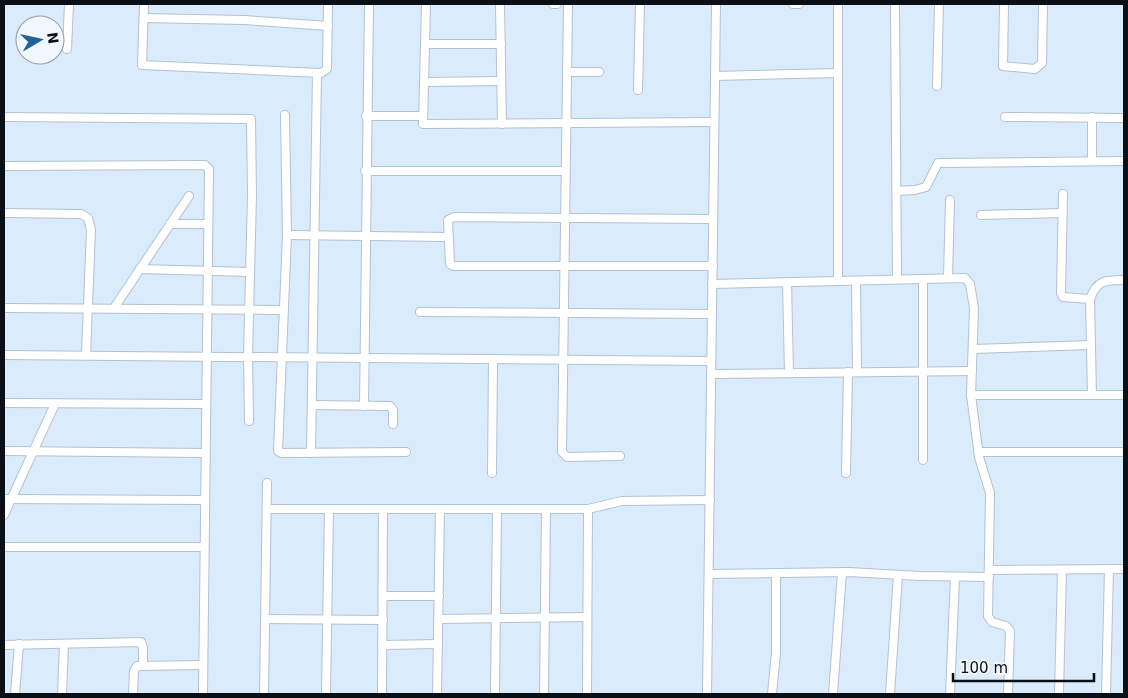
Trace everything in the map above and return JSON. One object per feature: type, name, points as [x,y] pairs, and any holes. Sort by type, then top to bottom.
[{"type":"street","points":[[67,49],[69,4]]},
{"type":"street","points":[[144,4],[142,65],[317,73],[325,72],[327,69],[328,4]]},
{"type":"street","points":[[364,406],[365,171],[369,4]]},
{"type":"street","points":[[426,4],[423,124],[714,122]]},
{"type":"street","points":[[500,4],[502,124]]},
{"type":"street","points":[[568,4],[562,454],[566,456],[620,456]]},
{"type":"street","points":[[638,90],[640,4]]},
{"type":"street","points":[[707,694],[716,4]]},
{"type":"street","points":[[793,4],[799,4]]},
{"type":"street","points":[[838,4],[838,281]]},
{"type":"street","points":[[895,4],[897,279]]},
{"type":"street","points":[[937,86],[939,4]]},
{"type":"street","points":[[1004,4],[1003,66],[1035,69],[1042,63],[1043,4]]},
{"type":"street","points":[[144,18],[244,20],[328,26]]},
{"type":"street","points":[[425,44],[501,44]]},
{"type":"street","points":[[567,72],[599,72]]},
{"type":"street","points":[[310,453],[317,73]]},
{"type":"street","points":[[715,76],[838,73]]},
{"type":"street","points":[[424,82],[501,81]]},
{"type":"street","points":[[284,116],[287,235],[278,451],[280,453],[406,452]]},
{"type":"street","points":[[366,116],[423,116]]},
{"type":"street","points":[[4,117],[250,119],[252,136],[248,356],[249,420]]},
{"type":"street","points":[[1005,117],[1124,118]]},
{"type":"street","points":[[1092,118],[1092,161]]},
{"type":"street","points":[[897,191],[926,187],[938,163],[1124,161]]},
{"type":"street","points":[[4,166],[205,165],[209,174],[202,694]]},
{"type":"street","points":[[365,171],[566,171]]},
{"type":"street","points":[[1063,194],[1062,297],[1090,299]]},
{"type":"street","points":[[114,308],[189,196]]},
{"type":"street","points":[[948,278],[950,200]]},
{"type":"street","points":[[4,213],[81,214],[88,218],[91,230],[86,355]]},
{"type":"street","points":[[981,215],[1062,213]]},
{"type":"street","points":[[712,266],[453,266],[450,264],[448,220],[454,217],[713,219]]},
{"type":"street","points":[[170,224],[208,224]]},
{"type":"street","points":[[287,235],[448,237]]},
{"type":"street","points":[[140,269],[250,272]]},
{"type":"street","points":[[712,284],[948,278],[965,278],[970,284],[974,308],[971,395],[978,452],[990,493],[989,619],[994,624],[1008,627],[1010,630],[1008,694]]},
{"type":"street","points":[[923,279],[923,460]]},
{"type":"street","points":[[846,473],[856,280]]},
{"type":"street","points":[[1092,395],[1090,299],[1094,288],[1101,282],[1124,280]]},
{"type":"street","points":[[787,282],[789,373]]},
{"type":"street","points":[[4,308],[283,310]]},
{"type":"street","points":[[420,312],[712,314]]},
{"type":"street","points":[[973,348],[1091,345]]},
{"type":"street","points":[[4,355],[281,356],[493,359],[563,362],[711,362]]},
{"type":"street","points":[[492,473],[493,359]]},
{"type":"street","points":[[711,374],[972,371]]},
{"type":"street","points":[[971,395],[1124,395]]},
{"type":"street","points":[[4,403],[206,404]]},
{"type":"street","points":[[4,515],[8,500],[55,404]]},
{"type":"street","points":[[312,405],[392,407],[393,424]]},
{"type":"street","points":[[4,451],[205,453]]},
{"type":"street","points":[[978,452],[1124,452]]},
{"type":"street","points":[[264,694],[267,483]]},
{"type":"street","points":[[8,500],[204,500]]},
{"type":"street","points":[[266,510],[588,509],[622,500],[710,500]]},
{"type":"street","points":[[382,694],[384,509]]},
{"type":"street","points":[[437,694],[440,509]]},
{"type":"street","points":[[495,694],[497,509]]},
{"type":"street","points":[[544,694],[546,509]]},
{"type":"street","points":[[587,694],[588,509]]},
{"type":"street","points":[[326,694],[329,510]]},
{"type":"street","points":[[4,547],[204,547]]},
{"type":"street","points":[[1106,694],[1109,569]]},
{"type":"street","points":[[709,574],[842,572],[955,577],[989,573],[1124,569]]},
{"type":"street","points":[[1059,694],[1062,570]]},
{"type":"street","points":[[833,694],[842,572]]},
{"type":"street","points":[[772,694],[776,653],[776,574]]},
{"type":"street","points":[[890,694],[898,575]]},
{"type":"street","points":[[950,694],[955,577]]},
{"type":"street","points":[[383,596],[439,596]]},
{"type":"street","points":[[439,619],[587,618]]},
{"type":"street","points":[[265,619],[382,620]]},
{"type":"street","points":[[4,645],[141,642],[143,665]]},
{"type":"street","points":[[15,694],[19,644]]},
{"type":"street","points":[[62,694],[64,644]]},
{"type":"street","points":[[382,645],[438,644]]},
{"type":"street","points":[[133,694],[135,668],[143,665],[203,665]]}]
